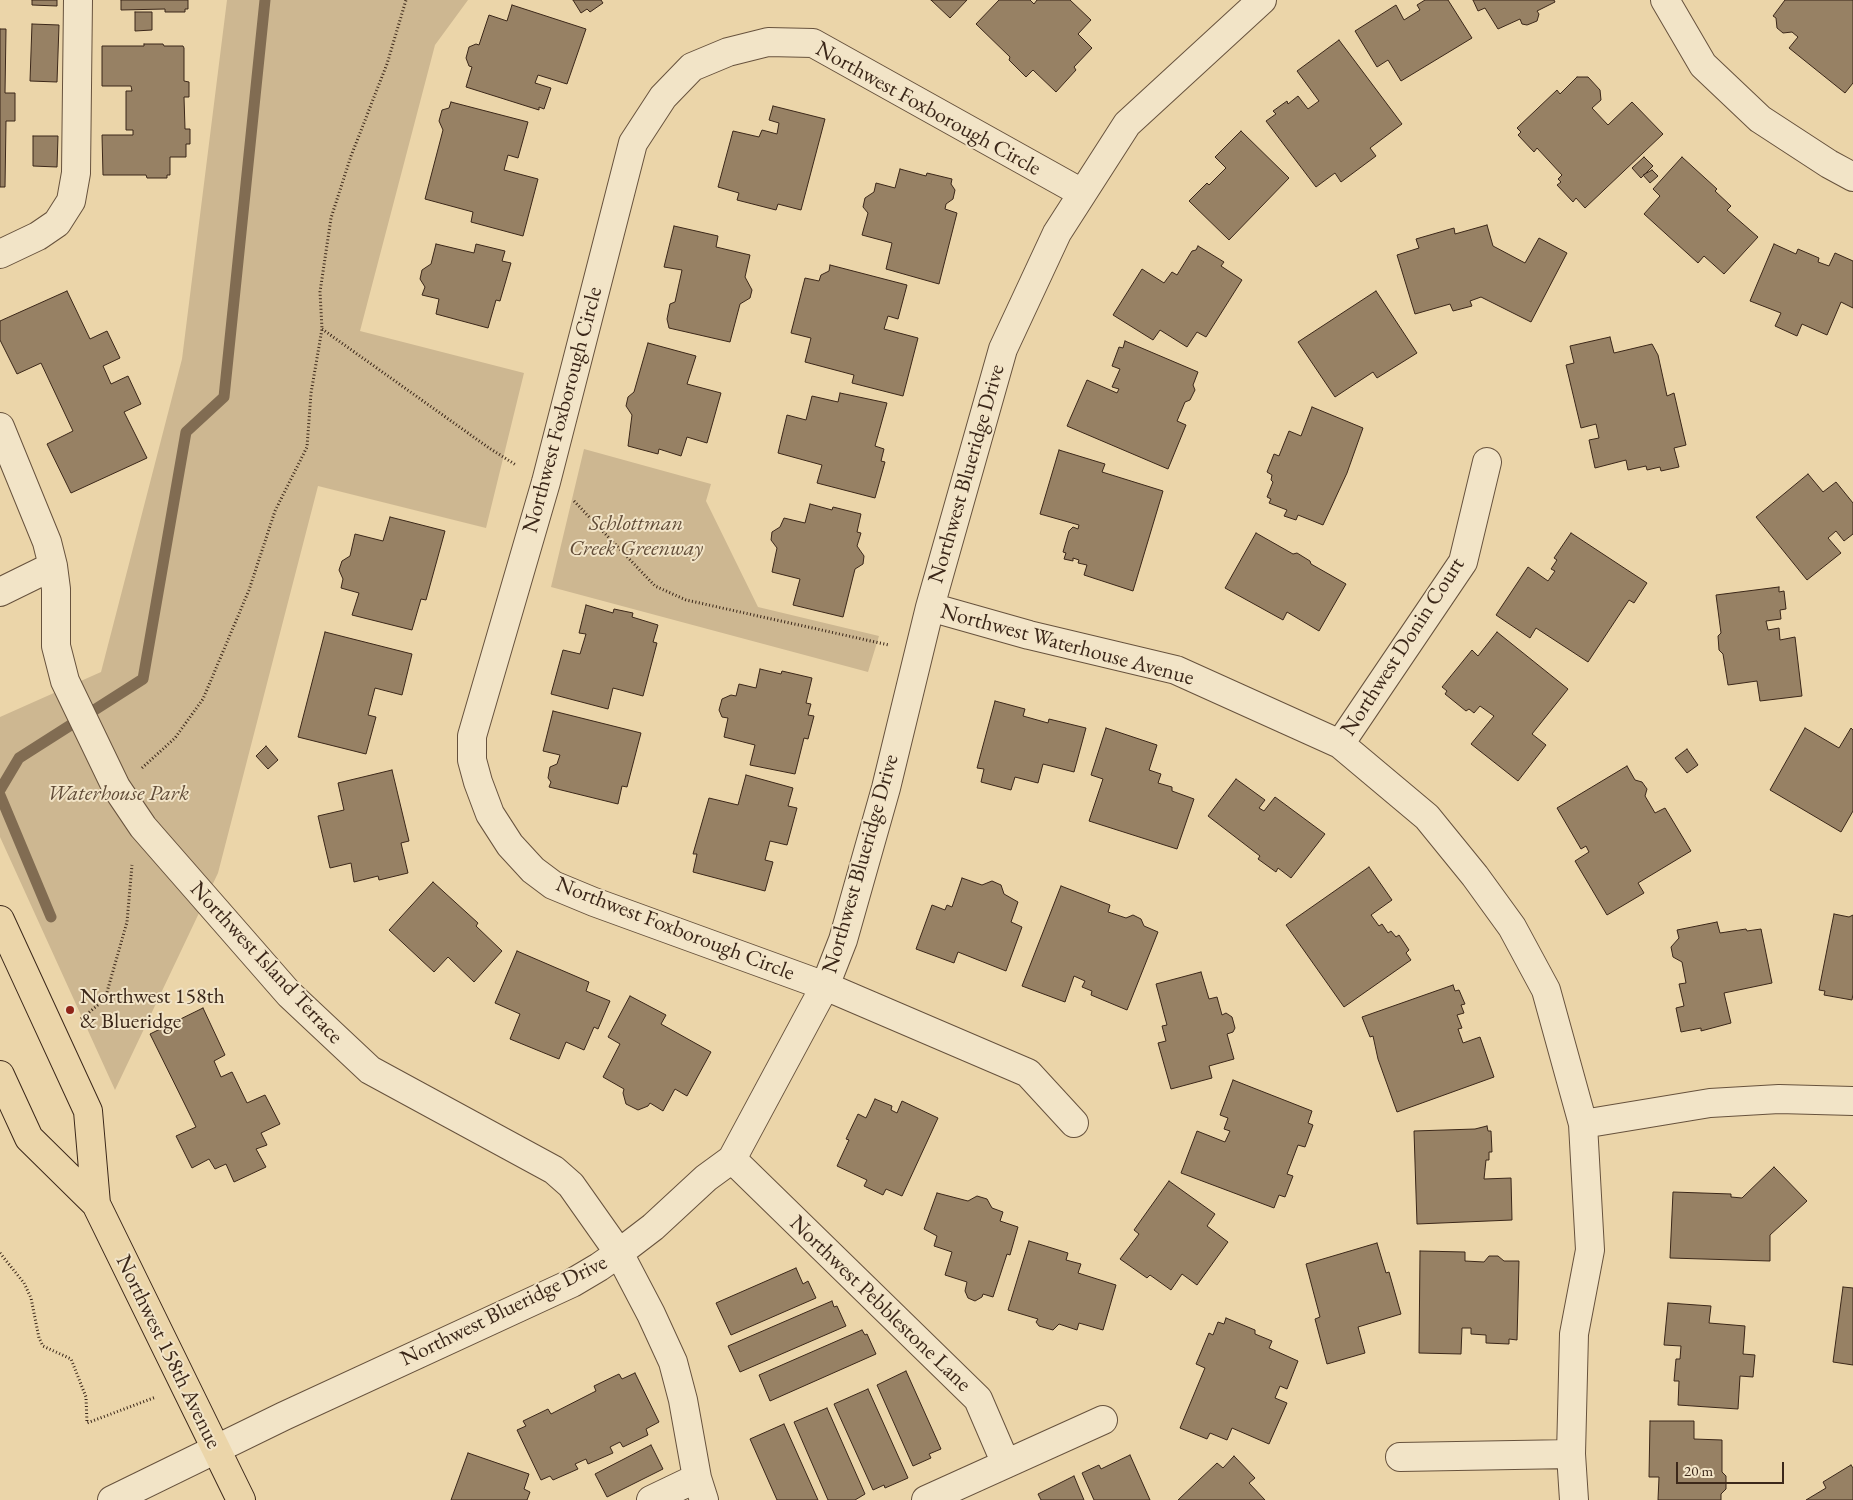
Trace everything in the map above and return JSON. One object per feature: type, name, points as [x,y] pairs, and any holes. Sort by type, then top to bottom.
[{"type":"main road","name":"Northwest 158th Avenue","points":[[0,920],[88,1111],[96,1204]]},
{"type":"main road","name":"Northwest 158th Avenue","points":[[0,1075],[29,1138],[96,1204],[241,1500]]},
{"type":"street","points":[[0,254],[38,236],[57,223],[71,200],[76,173],[78,0]]},
{"type":"street","name":"Northwest Blueridge Drive","points":[[112,1500],[572,1283],[619,1254],[653,1227],[706,1178],[732,1159],[825,986],[843,940],[886,788],[930,607],[1003,349],[1057,233],[1127,124],[1262,0]]},
{"type":"street","points":[[1665,0],[1703,65],[1760,119],[1829,164],[1853,177]]},
{"type":"street","name":"Northwest Foxborough Circle","points":[[1074,1123],[1028,1073],[825,986],[594,902],[553,885],[533,870],[510,846],[490,814],[472,760],[472,736],[546,482],[633,143],[663,97],[692,67],[728,52],[768,42],[813,43],[1082,193]]},
{"type":"street","name":"Northwest Island Terrace","points":[[0,427],[48,542],[56,589],[56,646],[65,681],[116,787],[142,827],[289,994],[370,1070],[554,1170],[570,1185],[619,1254],[651,1314],[672,1362],[683,1400],[700,1489],[651,1500]]},
{"type":"street","name":"Northwest Donin Court","points":[[1340,744],[1463,562],[1487,462]]},
{"type":"street","points":[[0,592],[53,566]]},
{"type":"street","name":"Northwest Waterhouse Avenue","points":[[930,607],[1029,635],[1176,670],[1340,744],[1427,817],[1475,876],[1512,927],[1546,990],[1583,1124],[1590,1250],[1574,1334],[1571,1454],[1574,1500]]},
{"type":"street","points":[[1583,1124],[1710,1104],[1780,1099],[1853,1101]]},
{"type":"street","name":"Northwest Pebblestone Lane","points":[[732,1159],[978,1399],[1006,1464]]},
{"type":"street","points":[[926,1500],[1102,1420]]},
{"type":"street","points":[[1400,1457],[1571,1454]]},
{"type":"path","points":[[138,772],[175,738],[203,698],[249,590],[276,511],[307,447],[311,393],[322,329],[320,292],[331,218],[351,156],[387,64],[406,0]]},
{"type":"path","points":[[322,329],[521,469]]},
{"type":"path","points":[[572,498],[655,586],[686,600],[919,652]]},
{"type":"path","points":[[52,1033],[80,1020],[105,999],[127,922],[133,856]]},
{"type":"path","points":[[0,1253],[11,1265],[31,1298],[39,1338],[43,1346],[71,1359],[86,1397],[87,1423],[184,1386]]},
{"type":"green space","name":"Waterhouse Park","points":[[227,0],[468,0],[435,45],[360,331],[524,373],[486,528],[318,486],[218,873],[115,1090],[0,837],[0,717],[101,672],[182,359]]},
{"type":"green space","name":"Schlottman Creek Greenway","points":[[584,449],[711,484],[706,501],[758,607],[879,636],[868,672],[551,587]]},
{"type":"building","points":[[32,0],[57,0],[57,6],[32,5]]},
{"type":"building","points":[[121,0],[188,0],[188,9],[185,9],[185,12],[165,12],[165,9],[121,10]]},
{"type":"building","points":[[573,0],[601,0],[603,3],[590,12],[587,9],[581,13]]},
{"type":"building","points":[[931,0],[967,0],[950,18]]},
{"type":"building","points":[[999,0],[1030,0],[1034,4],[1037,0],[1070,0],[1091,20],[1078,34],[1092,48],[1074,67],[1076,70],[1056,92],[1033,70],[1026,77],[1009,60],[1010,57],[976,24]]},
{"type":"building","points":[[1425,0],[1448,0],[1472,38],[1401,81],[1388,60],[1377,67],[1355,31],[1396,5],[1404,20],[1420,10],[1417,5]]},
{"type":"building","points":[[1473,0],[1554,0],[1555,2],[1537,11],[1539,14],[1537,21],[1527,25],[1522,24],[1520,19],[1498,29],[1485,8],[1478,11]]},
{"type":"building","points":[[1785,0],[1853,0],[1853,83],[1845,93],[1789,48],[1798,37],[1792,32],[1783,33],[1777,28],[1776,18],[1773,16]]},
{"type":"building","points":[[512,5],[586,29],[567,84],[538,75],[535,83],[551,88],[544,109],[539,107],[539,110],[466,87],[472,67],[469,66],[466,58],[469,47],[476,44],[479,45],[489,15],[507,21]]},
{"type":"building","points":[[135,12],[152,12],[152,30],[135,31]]},
{"type":"building","points":[[32,24],[59,25],[57,82],[30,81]]},
{"type":"building","points":[[0,29],[6,29],[5,93],[15,93],[15,121],[6,121],[5,187],[0,187]]},
{"type":"building","points":[[1339,40],[1402,124],[1370,148],[1376,156],[1341,182],[1335,173],[1316,187],[1266,121],[1276,114],[1273,111],[1287,101],[1288,104],[1298,96],[1308,109],[1319,101],[1297,71]]},
{"type":"building","points":[[144,44],[183,46],[184,48],[184,81],[189,82],[189,97],[184,97],[185,129],[190,129],[190,144],[186,144],[186,157],[170,157],[170,175],[167,175],[167,178],[147,178],[146,175],[103,175],[102,135],[133,135],[133,130],[126,130],[126,91],[132,91],[131,86],[102,86],[102,46],[144,46]]},
{"type":"building","points":[[1577,77],[1588,77],[1600,90],[1601,100],[1592,108],[1608,125],[1632,102],[1663,134],[1585,208],[1576,198],[1573,202],[1557,185],[1561,182],[1558,179],[1562,175],[1537,148],[1534,152],[1518,135],[1521,132],[1517,128],[1557,90],[1560,94]]},
{"type":"building","points":[[451,102],[528,122],[518,158],[508,155],[504,170],[538,179],[523,236],[471,222],[473,212],[425,199],[443,130],[439,121],[442,110],[449,108]]},
{"type":"building","points":[[773,106],[825,119],[801,210],[778,204],[776,210],[737,200],[739,193],[718,187],[733,131],[759,137],[762,130],[777,134],[779,123],[769,120]]},
{"type":"building","points":[[1241,131],[1289,178],[1229,240],[1189,201],[1226,168],[1215,157]]},
{"type":"building","points":[[33,136],[58,136],[57,167],[33,166]]},
{"type":"building","points":[[1644,157],[1653,166],[1641,178],[1632,168]]},
{"type":"building","points":[[1682,157],[1717,189],[1715,191],[1731,206],[1727,210],[1758,237],[1724,274],[1704,256],[1698,263],[1644,214],[1660,196],[1653,189]]},
{"type":"building","points":[[900,169],[926,176],[927,173],[952,179],[951,184],[955,190],[953,199],[946,204],[945,209],[957,213],[939,284],[886,269],[892,243],[862,235],[868,213],[863,207],[865,198],[874,192],[876,183],[895,188]]},
{"type":"building","points":[[1652,170],[1658,176],[1650,183],[1643,175]]},
{"type":"building","points":[[1487,225],[1493,246],[1525,263],[1539,238],[1567,253],[1531,322],[1481,297],[1470,301],[1472,306],[1453,311],[1450,304],[1415,314],[1397,255],[1419,248],[1416,239],[1454,228],[1455,234]]},
{"type":"building","points":[[674,226],[718,236],[716,247],[750,255],[745,277],[752,290],[750,298],[740,304],[730,342],[669,328],[667,319],[670,304],[675,302],[682,270],[664,267]]},
{"type":"building","points":[[436,244],[474,253],[476,244],[505,251],[502,261],[511,263],[500,301],[496,300],[488,328],[436,314],[439,299],[422,295],[425,287],[420,279],[422,270],[431,264]]},
{"type":"building","points":[[1774,244],[1796,254],[1798,249],[1819,258],[1818,262],[1829,266],[1835,253],[1853,261],[1853,308],[1841,302],[1827,335],[1802,324],[1797,336],[1775,326],[1781,313],[1750,301]]},
{"type":"building","points":[[1198,246],[1224,262],[1221,266],[1242,280],[1206,337],[1197,332],[1187,347],[1160,330],[1153,340],[1113,315],[1142,269],[1164,283],[1172,272],[1177,275],[1192,251],[1196,250]]},
{"type":"building","points":[[830,265],[907,285],[898,319],[888,316],[884,329],[918,338],[903,396],[852,383],[854,375],[805,362],[811,338],[791,333],[805,278],[819,281],[821,275],[829,271]]},
{"type":"building","points":[[67,291],[90,339],[107,331],[120,358],[103,366],[111,384],[128,376],[141,404],[124,412],[147,458],[71,493],[47,444],[73,431],[41,363],[17,374],[0,340],[0,321]]},
{"type":"building","points":[[1376,291],[1417,353],[1377,378],[1373,372],[1335,397],[1298,342]]},
{"type":"building","points":[[1610,337],[1614,353],[1652,344],[1658,355],[1667,396],[1674,393],[1686,445],[1674,448],[1679,467],[1661,471],[1660,467],[1647,470],[1646,466],[1628,470],[1626,460],[1595,468],[1589,440],[1599,438],[1596,424],[1581,428],[1566,365],[1574,363],[1570,346]]},
{"type":"building","points":[[1125,341],[1198,372],[1193,385],[1195,390],[1190,400],[1185,402],[1177,421],[1186,425],[1168,469],[1067,426],[1087,380],[1117,393],[1119,389],[1112,387],[1120,369],[1112,366],[1119,347],[1123,348]]},
{"type":"building","points":[[648,343],[696,356],[687,384],[721,393],[707,443],[687,437],[681,456],[659,449],[658,454],[628,446],[632,415],[626,406],[628,397],[634,392]]},
{"type":"building","points":[[840,393],[887,403],[875,446],[884,449],[881,461],[885,462],[875,498],[817,483],[822,465],[778,453],[787,415],[806,420],[812,396],[838,402]]},
{"type":"building","points":[[1312,407],[1363,428],[1347,473],[1323,525],[1298,515],[1296,520],[1284,516],[1287,510],[1269,503],[1271,499],[1267,497],[1273,482],[1271,480],[1272,475],[1267,472],[1274,454],[1279,456],[1289,431],[1301,436]]},
{"type":"building","points":[[1059,450],[1105,464],[1102,472],[1163,491],[1133,591],[1084,575],[1087,565],[1078,563],[1079,560],[1073,558],[1073,561],[1064,559],[1066,553],[1063,552],[1069,531],[1073,527],[1078,529],[1079,525],[1040,514]]},
{"type":"building","points":[[1808,474],[1823,492],[1836,482],[1853,503],[1853,534],[1844,541],[1836,531],[1828,538],[1841,553],[1807,580],[1756,517]]},
{"type":"building","points":[[810,504],[832,510],[833,507],[861,514],[857,532],[861,533],[857,546],[864,556],[863,564],[855,569],[843,617],[793,605],[800,579],[772,572],[777,548],[771,540],[772,532],[780,527],[784,518],[805,523]]},
{"type":"building","points":[[390,517],[445,531],[426,600],[421,599],[412,630],[352,615],[359,593],[341,588],[343,579],[339,570],[342,561],[350,556],[355,534],[383,541]]},
{"type":"building","points":[[1256,533],[1293,554],[1297,553],[1310,561],[1311,564],[1346,584],[1319,631],[1287,612],[1283,620],[1225,588]]},
{"type":"building","points":[[1571,533],[1647,583],[1634,603],[1629,600],[1588,662],[1536,628],[1530,638],[1496,615],[1528,567],[1548,581],[1555,571],[1551,569],[1557,560],[1554,558]]},
{"type":"building","points":[[1779,587],[1779,592],[1784,591],[1786,609],[1780,610],[1781,619],[1766,621],[1768,630],[1779,628],[1780,640],[1795,637],[1802,696],[1760,701],[1757,681],[1728,685],[1723,654],[1719,650],[1718,636],[1721,633],[1716,595]]},
{"type":"building","points":[[586,605],[613,613],[614,609],[633,613],[632,617],[658,625],[653,642],[657,643],[643,696],[613,688],[608,709],[551,694],[563,650],[580,654],[586,634],[579,633]]},
{"type":"building","points":[[325,632],[412,654],[402,695],[375,688],[368,715],[376,717],[366,754],[298,737]]},
{"type":"building","points":[[1497,632],[1568,689],[1532,734],[1546,745],[1518,781],[1471,744],[1494,716],[1480,706],[1474,713],[1469,709],[1466,711],[1445,694],[1447,691],[1442,687],[1472,650],[1478,656]]},
{"type":"building","points":[[760,669],[781,674],[782,671],[812,678],[806,703],[811,704],[808,715],[814,716],[808,739],[804,738],[795,774],[750,765],[755,745],[724,737],[728,718],[722,717],[719,710],[722,699],[731,695],[736,696],[739,684],[756,688]]},
{"type":"building","points":[[995,701],[1025,709],[1023,716],[1048,723],[1049,719],[1086,728],[1074,772],[1043,764],[1038,783],[1015,777],[1011,790],[981,782],[984,769],[977,768]]},
{"type":"building","points":[[553,711],[641,733],[627,787],[622,786],[618,804],[549,787],[551,782],[548,778],[550,767],[557,764],[560,755],[543,751]]},
{"type":"building","points":[[1106,728],[1157,745],[1149,770],[1161,774],[1158,783],[1172,787],[1172,791],[1194,799],[1177,849],[1089,821],[1103,779],[1091,775]]},
{"type":"building","points":[[1805,728],[1839,748],[1851,728],[1853,730],[1853,811],[1841,832],[1770,790]]},
{"type":"building","points":[[266,746],[278,760],[268,769],[256,756]]},
{"type":"building","points":[[1687,749],[1698,765],[1687,773],[1675,758]]},
{"type":"building","points":[[1627,766],[1635,780],[1642,782],[1647,789],[1645,796],[1655,813],[1665,808],[1691,851],[1638,883],[1644,893],[1607,915],[1575,861],[1589,852],[1586,846],[1581,849],[1557,808]]},
{"type":"building","points":[[392,770],[409,841],[401,843],[408,873],[379,880],[378,876],[354,882],[351,863],[330,868],[318,816],[344,810],[338,783]]},
{"type":"building","points":[[746,775],[793,788],[788,806],[797,808],[787,845],[770,841],[765,860],[773,862],[765,891],[693,872],[697,854],[693,854],[709,798],[738,805]]},
{"type":"building","points":[[1236,779],[1265,800],[1259,808],[1264,811],[1275,797],[1325,834],[1291,878],[1278,868],[1276,872],[1258,859],[1260,856],[1208,816]]},
{"type":"building","points":[[1369,867],[1392,900],[1371,915],[1379,926],[1382,924],[1388,933],[1391,931],[1396,937],[1399,935],[1409,950],[1406,953],[1411,960],[1344,1007],[1286,925]]},
{"type":"building","points":[[962,878],[982,885],[992,881],[1001,885],[1004,894],[1018,902],[1011,922],[1022,927],[1006,971],[958,952],[954,963],[916,949],[932,905],[945,910],[947,905],[952,907]]},
{"type":"building","points":[[433,882],[478,923],[476,926],[502,951],[474,982],[448,957],[434,972],[389,930]]},
{"type":"building","points":[[1061,886],[1110,905],[1108,912],[1126,918],[1133,915],[1141,919],[1144,926],[1158,932],[1127,1010],[1091,995],[1092,991],[1082,987],[1085,981],[1074,976],[1065,1002],[1022,986]]},
{"type":"building","points":[[1834,914],[1849,917],[1853,915],[1852,1000],[1824,995],[1825,991],[1819,990]]},
{"type":"building","points":[[1717,922],[1720,933],[1761,929],[1772,983],[1724,993],[1731,1023],[1701,1031],[1701,1028],[1681,1032],[1676,1008],[1684,1006],[1679,984],[1686,983],[1682,962],[1673,957],[1671,947],[1679,938],[1677,930]]},
{"type":"building","points":[[517,951],[589,982],[586,991],[610,1001],[598,1029],[594,1027],[584,1050],[566,1042],[559,1059],[510,1039],[520,1014],[495,1003]]},
{"type":"building","points":[[1201,972],[1209,999],[1217,997],[1222,1015],[1226,1013],[1232,1017],[1235,1028],[1233,1032],[1227,1034],[1234,1059],[1209,1066],[1212,1078],[1171,1089],[1158,1043],[1166,1041],[1162,1026],[1167,1025],[1156,984]]},
{"type":"building","points":[[1453,985],[1455,991],[1459,990],[1465,1004],[1461,1005],[1464,1013],[1457,1015],[1462,1028],[1458,1029],[1463,1043],[1480,1037],[1494,1077],[1397,1112],[1378,1059],[1373,1036],[1370,1037],[1362,1017]]},
{"type":"building","points":[[630,996],[666,1015],[661,1024],[711,1052],[687,1096],[675,1089],[663,1111],[650,1103],[648,1106],[638,1110],[626,1104],[623,1093],[624,1089],[603,1077],[620,1044],[608,1037]]},
{"type":"building","points":[[203,1008],[225,1055],[214,1061],[221,1077],[232,1072],[247,1103],[265,1095],[280,1124],[261,1133],[267,1145],[256,1149],[266,1167],[234,1182],[226,1164],[215,1169],[209,1159],[192,1168],[176,1136],[196,1127],[150,1034]]},
{"type":"building","points":[[1233,1080],[1312,1111],[1308,1123],[1313,1125],[1305,1147],[1298,1145],[1287,1174],[1293,1176],[1285,1197],[1279,1195],[1274,1208],[1181,1173],[1197,1131],[1225,1142],[1230,1131],[1224,1129],[1228,1118],[1220,1115]]},
{"type":"building","points":[[875,1099],[892,1106],[891,1110],[897,1113],[902,1101],[938,1118],[902,1196],[886,1189],[883,1195],[864,1186],[867,1180],[837,1166],[849,1140],[846,1139],[858,1114],[866,1118]]},
{"type":"building","points":[[1487,1126],[1488,1131],[1491,1131],[1492,1152],[1489,1152],[1489,1160],[1486,1160],[1484,1179],[1511,1178],[1512,1220],[1417,1224],[1414,1131],[1475,1129]]},
{"type":"building","points":[[1774,1167],[1807,1201],[1770,1235],[1770,1261],[1670,1258],[1673,1192],[1731,1194],[1731,1197],[1742,1198]]},
{"type":"building","points":[[1169,1181],[1215,1214],[1207,1226],[1228,1242],[1197,1285],[1182,1274],[1171,1290],[1150,1275],[1147,1278],[1120,1259],[1139,1234],[1134,1230]]},
{"type":"building","points":[[937,1193],[968,1201],[977,1196],[987,1199],[992,1208],[1003,1212],[1000,1221],[1018,1227],[1010,1255],[1007,1254],[993,1297],[983,1294],[982,1297],[975,1301],[968,1298],[965,1291],[967,1282],[945,1275],[952,1252],[934,1246],[937,1236],[924,1229]]},
{"type":"building","points":[[1029,1241],[1068,1253],[1066,1260],[1081,1264],[1078,1273],[1116,1285],[1103,1330],[1079,1323],[1077,1330],[1059,1324],[1053,1330],[1039,1326],[1036,1322],[1038,1319],[1008,1310]]},
{"type":"building","points":[[1377,1243],[1386,1273],[1389,1272],[1401,1314],[1358,1327],[1365,1353],[1327,1364],[1315,1319],[1320,1317],[1306,1264]]},
{"type":"building","points":[[1420,1251],[1465,1252],[1465,1261],[1484,1262],[1489,1256],[1498,1256],[1504,1261],[1519,1261],[1517,1340],[1509,1339],[1509,1344],[1486,1343],[1486,1335],[1471,1334],[1471,1328],[1462,1328],[1461,1354],[1419,1353]]},
{"type":"building","points":[[796,1268],[803,1284],[808,1281],[816,1298],[731,1335],[716,1303]]},
{"type":"building","points":[[1843,1287],[1853,1288],[1853,1365],[1833,1362]]},
{"type":"building","points":[[832,1301],[834,1307],[837,1306],[846,1326],[740,1372],[728,1346]]},
{"type":"building","points":[[1668,1303],[1711,1306],[1709,1323],[1745,1326],[1743,1354],[1755,1355],[1753,1377],[1740,1376],[1738,1409],[1678,1405],[1679,1381],[1674,1381],[1676,1359],[1680,1359],[1681,1346],[1664,1345]]},
{"type":"building","points":[[1226,1318],[1255,1330],[1255,1334],[1272,1341],[1269,1348],[1298,1361],[1287,1389],[1280,1386],[1275,1398],[1287,1403],[1269,1444],[1232,1428],[1227,1440],[1210,1433],[1207,1439],[1180,1428],[1205,1368],[1196,1364],[1209,1333],[1213,1335],[1218,1322],[1224,1324]]},
{"type":"building","points":[[862,1330],[865,1335],[867,1334],[876,1354],[770,1401],[759,1375]]},
{"type":"building","points":[[906,1371],[941,1449],[929,1454],[931,1458],[913,1466],[877,1385]]},
{"type":"building","points":[[635,1373],[659,1422],[646,1429],[648,1435],[623,1447],[620,1442],[610,1447],[613,1453],[588,1464],[586,1459],[575,1464],[578,1469],[553,1480],[550,1476],[541,1480],[517,1430],[526,1426],[523,1421],[548,1409],[551,1414],[596,1391],[594,1386],[619,1374],[622,1379]]},
{"type":"building","points":[[868,1389],[908,1478],[885,1488],[884,1485],[873,1490],[834,1404]]},
{"type":"building","points":[[827,1408],[865,1494],[855,1500],[828,1500],[794,1422]]},
{"type":"building","points":[[1650,1421],[1694,1421],[1694,1439],[1722,1440],[1722,1472],[1726,1476],[1726,1489],[1721,1494],[1721,1500],[1658,1500],[1659,1477],[1649,1477]]},
{"type":"building","points":[[784,1424],[818,1500],[777,1500],[750,1439]]},
{"type":"building","points":[[651,1445],[663,1469],[607,1497],[595,1474]]},
{"type":"building","points":[[468,1453],[529,1474],[524,1489],[530,1492],[527,1500],[451,1500]]},
{"type":"building","points":[[1130,1455],[1150,1500],[1094,1500],[1082,1473],[1099,1465],[1101,1469]]},
{"type":"building","points":[[1234,1456],[1255,1478],[1249,1483],[1265,1500],[1178,1500],[1217,1463],[1223,1468]]},
{"type":"building","points":[[1851,1465],[1853,1468],[1853,1500],[1806,1500],[1826,1488],[1823,1482]]},
{"type":"building","points":[[1074,1476],[1084,1500],[1041,1500],[1038,1494]]},
{"type":"waterway","points":[[0,790],[19,758],[143,679],[186,432],[224,397],[265,0]]},
{"type":"waterway","points":[[0,795],[51,917]]},
{"type":"place","name":"Northwest 158th & Blueridge","points":[[70,1010]]}]
